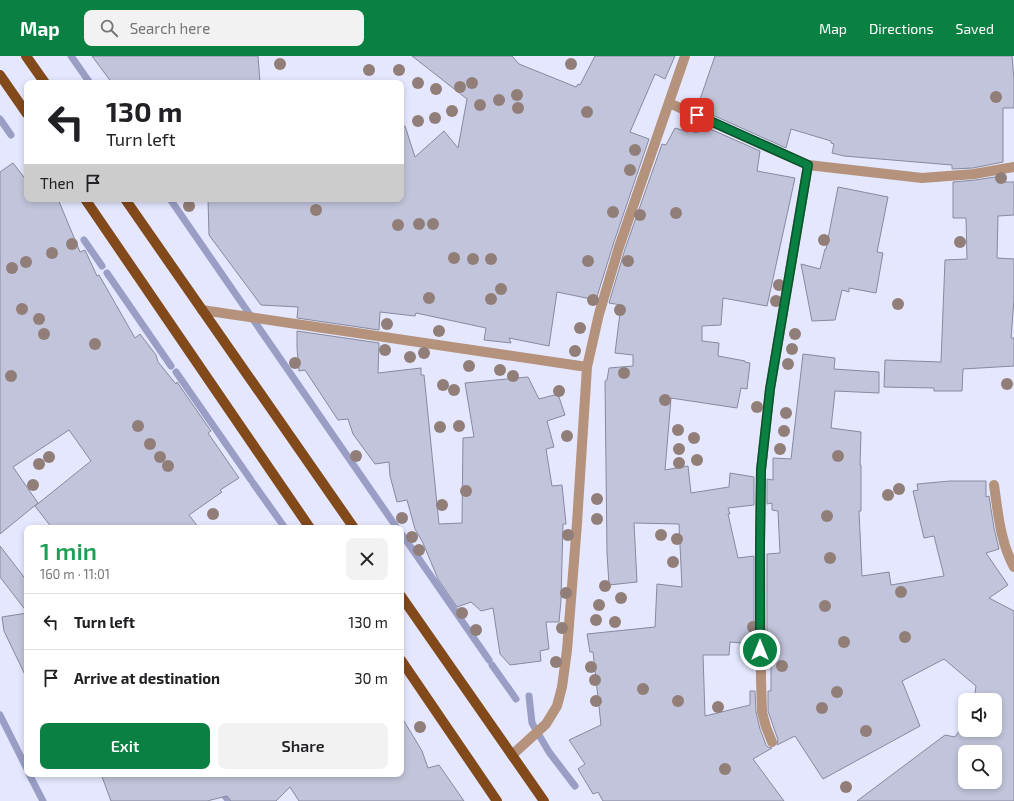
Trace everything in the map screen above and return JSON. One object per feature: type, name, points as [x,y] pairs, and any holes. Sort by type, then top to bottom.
[{"type":"main road","points":[[26,56],[43,80]]},
{"type":"main road","points":[[0,75],[24,110]]},
{"type":"main road","points":[[87,202],[308,525]]},
{"type":"main road","points":[[127,202],[352,525]]},
{"type":"main road","points":[[404,600],[544,801]]},
{"type":"main road","points":[[404,664],[497,801]]},
{"type":"street","points":[[512,755],[546,724],[557,706],[562,687],[567,650],[577,523],[587,367],[599,314],[619,247],[685,56]]},
{"type":"street","points":[[670,103],[808,165],[922,178],[974,174],[1014,167]]},
{"type":"street","points":[[772,742],[762,712],[760,680],[761,470],[770,389],[808,165]]},
{"type":"street","points":[[202,310],[587,367]]},
{"type":"street","points":[[994,485],[999,521],[1014,567]]},
{"type":"building","points":[[92,56],[258,56],[260,80],[110,80]]},
{"type":"building","points":[[412,56],[512,56],[519,64],[576,87],[578,84],[580,85],[595,56],[675,56],[665,79],[655,74],[630,132],[649,139],[596,300],[557,292],[549,346],[509,338],[511,343],[484,340],[486,328],[416,313],[415,316],[380,312],[379,330],[297,318],[298,307],[261,305],[209,235],[208,202],[404,202],[404,126],[415,157],[444,131],[458,148],[467,99]]},
{"type":"building","points":[[715,56],[1012,56],[1014,108],[1003,108],[1003,162],[973,168],[952,169],[952,165],[844,156],[832,153],[834,144],[831,143],[831,141],[791,129],[786,148],[697,108]]},
{"type":"building","points":[[692,121],[760,151],[757,171],[795,178],[767,306],[723,298],[721,325],[702,326],[702,341],[719,343],[718,356],[750,363],[747,389],[741,388],[737,408],[671,398],[665,470],[688,466],[691,493],[729,487],[730,473],[754,477],[754,505],[728,508],[730,514],[728,514],[738,558],[754,556],[754,644],[730,642],[729,655],[703,655],[705,716],[750,705],[750,691],[755,691],[756,712],[760,729],[766,745],[772,748],[753,759],[784,801],[603,801],[598,792],[593,794],[578,769],[585,764],[569,740],[601,725],[593,652],[590,652],[587,634],[655,627],[657,584],[682,587],[679,524],[634,523],[637,582],[609,585],[607,553],[605,381],[607,380],[609,368],[633,366],[633,355],[615,353],[621,305],[609,303],[625,249],[662,144],[666,145],[675,128],[688,132]]},
{"type":"building","points":[[13,163],[24,177],[24,202],[59,202],[80,252],[85,250],[97,276],[99,275],[135,338],[140,334],[156,355],[158,362],[176,384],[177,382],[211,431],[208,433],[239,478],[220,490],[222,492],[189,515],[197,525],[50,525],[35,506],[91,461],[69,430],[13,467],[38,503],[0,534],[0,172]]},
{"type":"building","points":[[1002,176],[1002,182],[1014,182],[1014,215],[998,216],[997,258],[1014,259],[1014,300],[1011,338],[1014,338],[1014,366],[963,369],[962,391],[934,391],[934,388],[884,387],[885,360],[941,362],[945,260],[967,259],[966,218],[953,218],[953,182]]},
{"type":"building","points":[[838,187],[888,197],[877,252],[883,253],[876,293],[849,288],[849,292],[842,290],[835,320],[812,321],[801,264],[820,269],[826,249]]},
{"type":"building","points":[[297,331],[379,343],[378,373],[421,368],[421,375],[424,375],[439,524],[462,523],[463,438],[474,437],[465,383],[528,377],[539,399],[558,394],[565,415],[547,421],[554,447],[546,449],[552,486],[562,485],[566,524],[563,524],[559,622],[546,622],[549,649],[540,651],[541,661],[510,665],[500,654],[493,608],[481,611],[471,602],[457,607],[438,579],[423,543],[415,529],[407,500],[397,502],[390,476],[389,462],[375,464],[353,434],[348,419],[338,420],[305,370],[299,371]]},
{"type":"building","points":[[803,354],[835,358],[834,369],[879,372],[879,393],[835,391],[831,428],[861,432],[861,511],[859,511],[862,576],[889,572],[891,585],[944,576],[934,536],[924,538],[913,491],[918,490],[917,484],[950,481],[986,481],[986,497],[989,496],[999,549],[986,553],[1008,585],[989,598],[1014,611],[1014,801],[857,801],[945,735],[955,737],[958,732],[958,737],[1002,737],[1002,693],[975,693],[976,686],[944,659],[902,681],[920,726],[823,779],[795,736],[777,745],[778,740],[768,711],[768,691],[771,691],[771,645],[767,645],[767,554],[780,553],[778,511],[772,510],[772,503],[767,504],[767,479],[773,480],[773,458],[791,459]]},
{"type":"building","points":[[0,546],[24,577],[24,608],[0,577]]},
{"type":"building","points":[[24,613],[24,673],[4,631],[2,617]]},
{"type":"building","points":[[404,721],[422,751],[428,768],[439,765],[464,801],[299,801],[290,787],[276,801],[231,801],[227,796],[207,801],[111,801],[102,777],[404,777]]},
{"type":"waterway","points":[[71,56],[88,80]]},
{"type":"waterway","points":[[0,119],[11,135]]},
{"type":"waterway","points":[[172,202],[395,525]]},
{"type":"waterway","points":[[84,240],[102,266]]},
{"type":"waterway","points":[[107,273],[171,366]]},
{"type":"waterway","points":[[176,372],[251,480]]},
{"type":"waterway","points":[[253,483],[283,525]]},
{"type":"waterway","points":[[404,537],[489,660]]},
{"type":"waterway","points":[[492,665],[516,699]]},
{"type":"waterway","points":[[529,696],[532,723],[549,752],[575,786]]},
{"type":"waterway","points":[[0,715],[24,763]]},
{"type":"waterway","points":[[31,777],[43,801]]},
{"type":"waterway","points":[[219,789],[229,801]]},
{"type":"route","points":[[697,115],[808,165],[770,389],[761,470],[760,650]]}]
